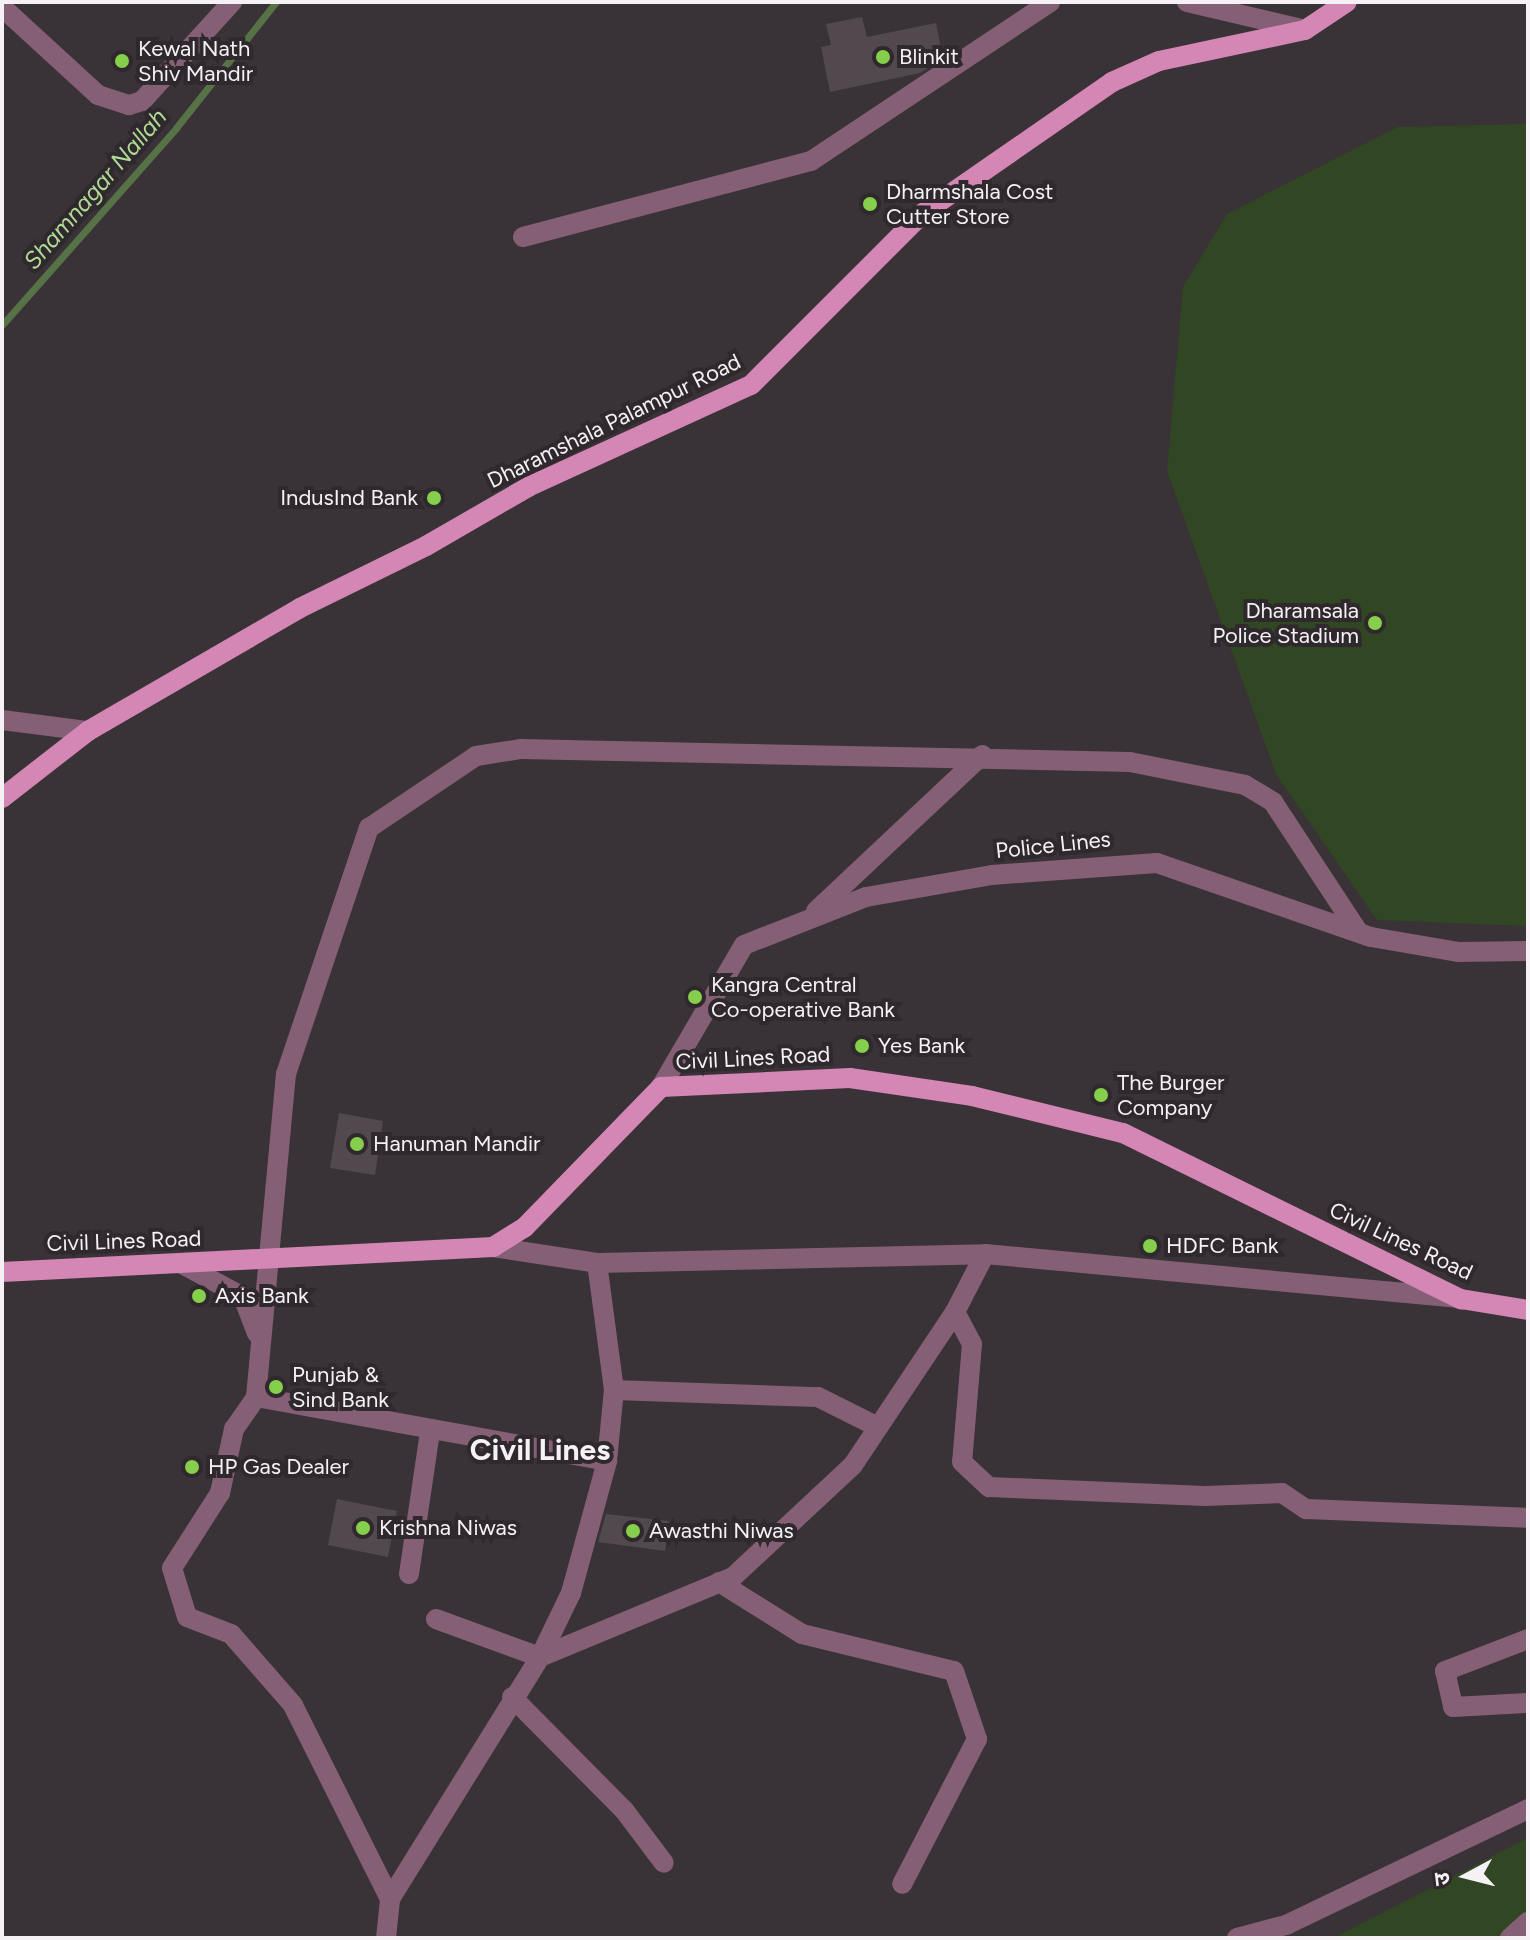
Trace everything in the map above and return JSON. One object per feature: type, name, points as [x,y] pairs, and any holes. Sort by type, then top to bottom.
[{"type":"main road","name":"Dharamshala Palampur Road","points":[[2,798],[88,731],[300,608],[426,546],[528,487],[751,385],[923,213],[1112,82],[1159,61],[1305,30],[1347,2]]},
{"type":"main road","name":"Civil Lines Road","points":[[2,1272],[266,1262],[493,1247],[524,1228],[661,1087],[850,1078],[972,1096],[1123,1133],[1461,1299],[1528,1310]]},
{"type":"street","points":[[2,7],[98,95],[129,105],[142,101],[232,2]]},
{"type":"street","points":[[523,237],[811,161],[1050,2]]},
{"type":"street","points":[[1187,2],[1305,30]]},
{"type":"street","points":[[2,720],[88,731]]},
{"type":"street","points":[[390,1899],[293,1705],[231,1634],[187,1617],[172,1568],[220,1493],[234,1429],[256,1397],[266,1262],[286,1074],[369,828],[432,781],[476,756],[521,749],[982,755],[1130,762],[1245,785],[1273,802],[1357,930]]},
{"type":"street","points":[[807,921],[982,755]]},
{"type":"street","name":"Police Lines","points":[[661,1087],[744,945],[866,897],[1129,861],[1157,863],[1357,930],[1458,952],[1528,951]]},
{"type":"street","points":[[493,1247],[597,1263],[985,1254],[1461,1299]]},
{"type":"street","points":[[436,1619],[540,1657],[719,1582],[853,1465],[955,1312],[985,1254]]},
{"type":"street","points":[[386,1938],[390,1899],[512,1697],[540,1657],[571,1593],[607,1461],[614,1390],[597,1263]]},
{"type":"street","points":[[182,1264],[243,1297],[260,1341]]},
{"type":"street","points":[[955,1312],[972,1344],[962,1462],[989,1487],[1205,1496],[1282,1493],[1306,1509],[1528,1518]]},
{"type":"street","points":[[614,1390],[818,1397],[878,1427]]},
{"type":"street","points":[[256,1397],[607,1461]]},
{"type":"street","points":[[409,1574],[430,1431]]},
{"type":"street","points":[[719,1582],[802,1634],[954,1671],[977,1739],[902,1884]]},
{"type":"street","points":[[1528,1639],[1445,1671],[1453,1707],[1528,1703]]},
{"type":"street","points":[[512,1697],[624,1810],[664,1863]]},
{"type":"street","points":[[1237,1938],[1286,1925],[1528,1809]]},
{"type":"street","points":[[1510,1938],[1528,1922]]},
{"type":"green space","name":"Dharamsala Police Stadium","points":[[1528,124],[1528,926],[1377,920],[1276,774],[1167,471],[1183,287],[1227,214],[1398,127]]},
{"type":"green space","points":[[1528,1838],[1528,1938],[1333,1938]]},
{"type":"building","name":"Blinkit","points":[[862,17],[867,37],[936,23],[943,58],[920,73],[830,92],[821,47],[831,45],[826,24]]},
{"type":"building","name":"Hanuman Mandir","points":[[339,1113],[383,1121],[375,1175],[330,1168]]},
{"type":"building","name":"Krishna Niwas","points":[[337,1499],[397,1511],[388,1557],[328,1545]]},
{"type":"building","name":"Awasthi Niwas","points":[[606,1514],[669,1521],[665,1551],[598,1542]]},
{"type":"waterway","name":"Shamnagar Nallah","points":[[2,325],[176,128],[276,2]]},
{"type":"place","name":"Blinkit","points":[[883,57]]},
{"type":"place","name":"Kewal Nath Shiv Mandir","points":[[122,61]]},
{"type":"place","name":"Dharmshala Cost Cutter Store","points":[[870,204]]},
{"type":"place","name":"IndusInd Bank","points":[[434,498]]},
{"type":"place","name":"Dharamsala Police Stadium","points":[[1375,623]]},
{"type":"place","name":"Kangra Central Co-operative Bank","points":[[695,997]]},
{"type":"place","name":"Yes Bank","points":[[862,1046]]},
{"type":"place","name":"The Burger Company","points":[[1101,1095]]},
{"type":"place","name":"Hanuman Mandir","points":[[357,1144]]},
{"type":"place","name":"HDFC Bank","points":[[1150,1246]]},
{"type":"place","name":"Axis Bank","points":[[199,1296]]},
{"type":"place","name":"Punjab & Sind Bank","points":[[276,1387]]},
{"type":"place","name":"HP Gas Dealer","points":[[192,1467]]},
{"type":"place","name":"Krishna Niwas","points":[[363,1528]]},
{"type":"place","name":"Awasthi Niwas","points":[[633,1531]]},
{"type":"district","name":"Civil Lines","points":[[540,1450]]}]
